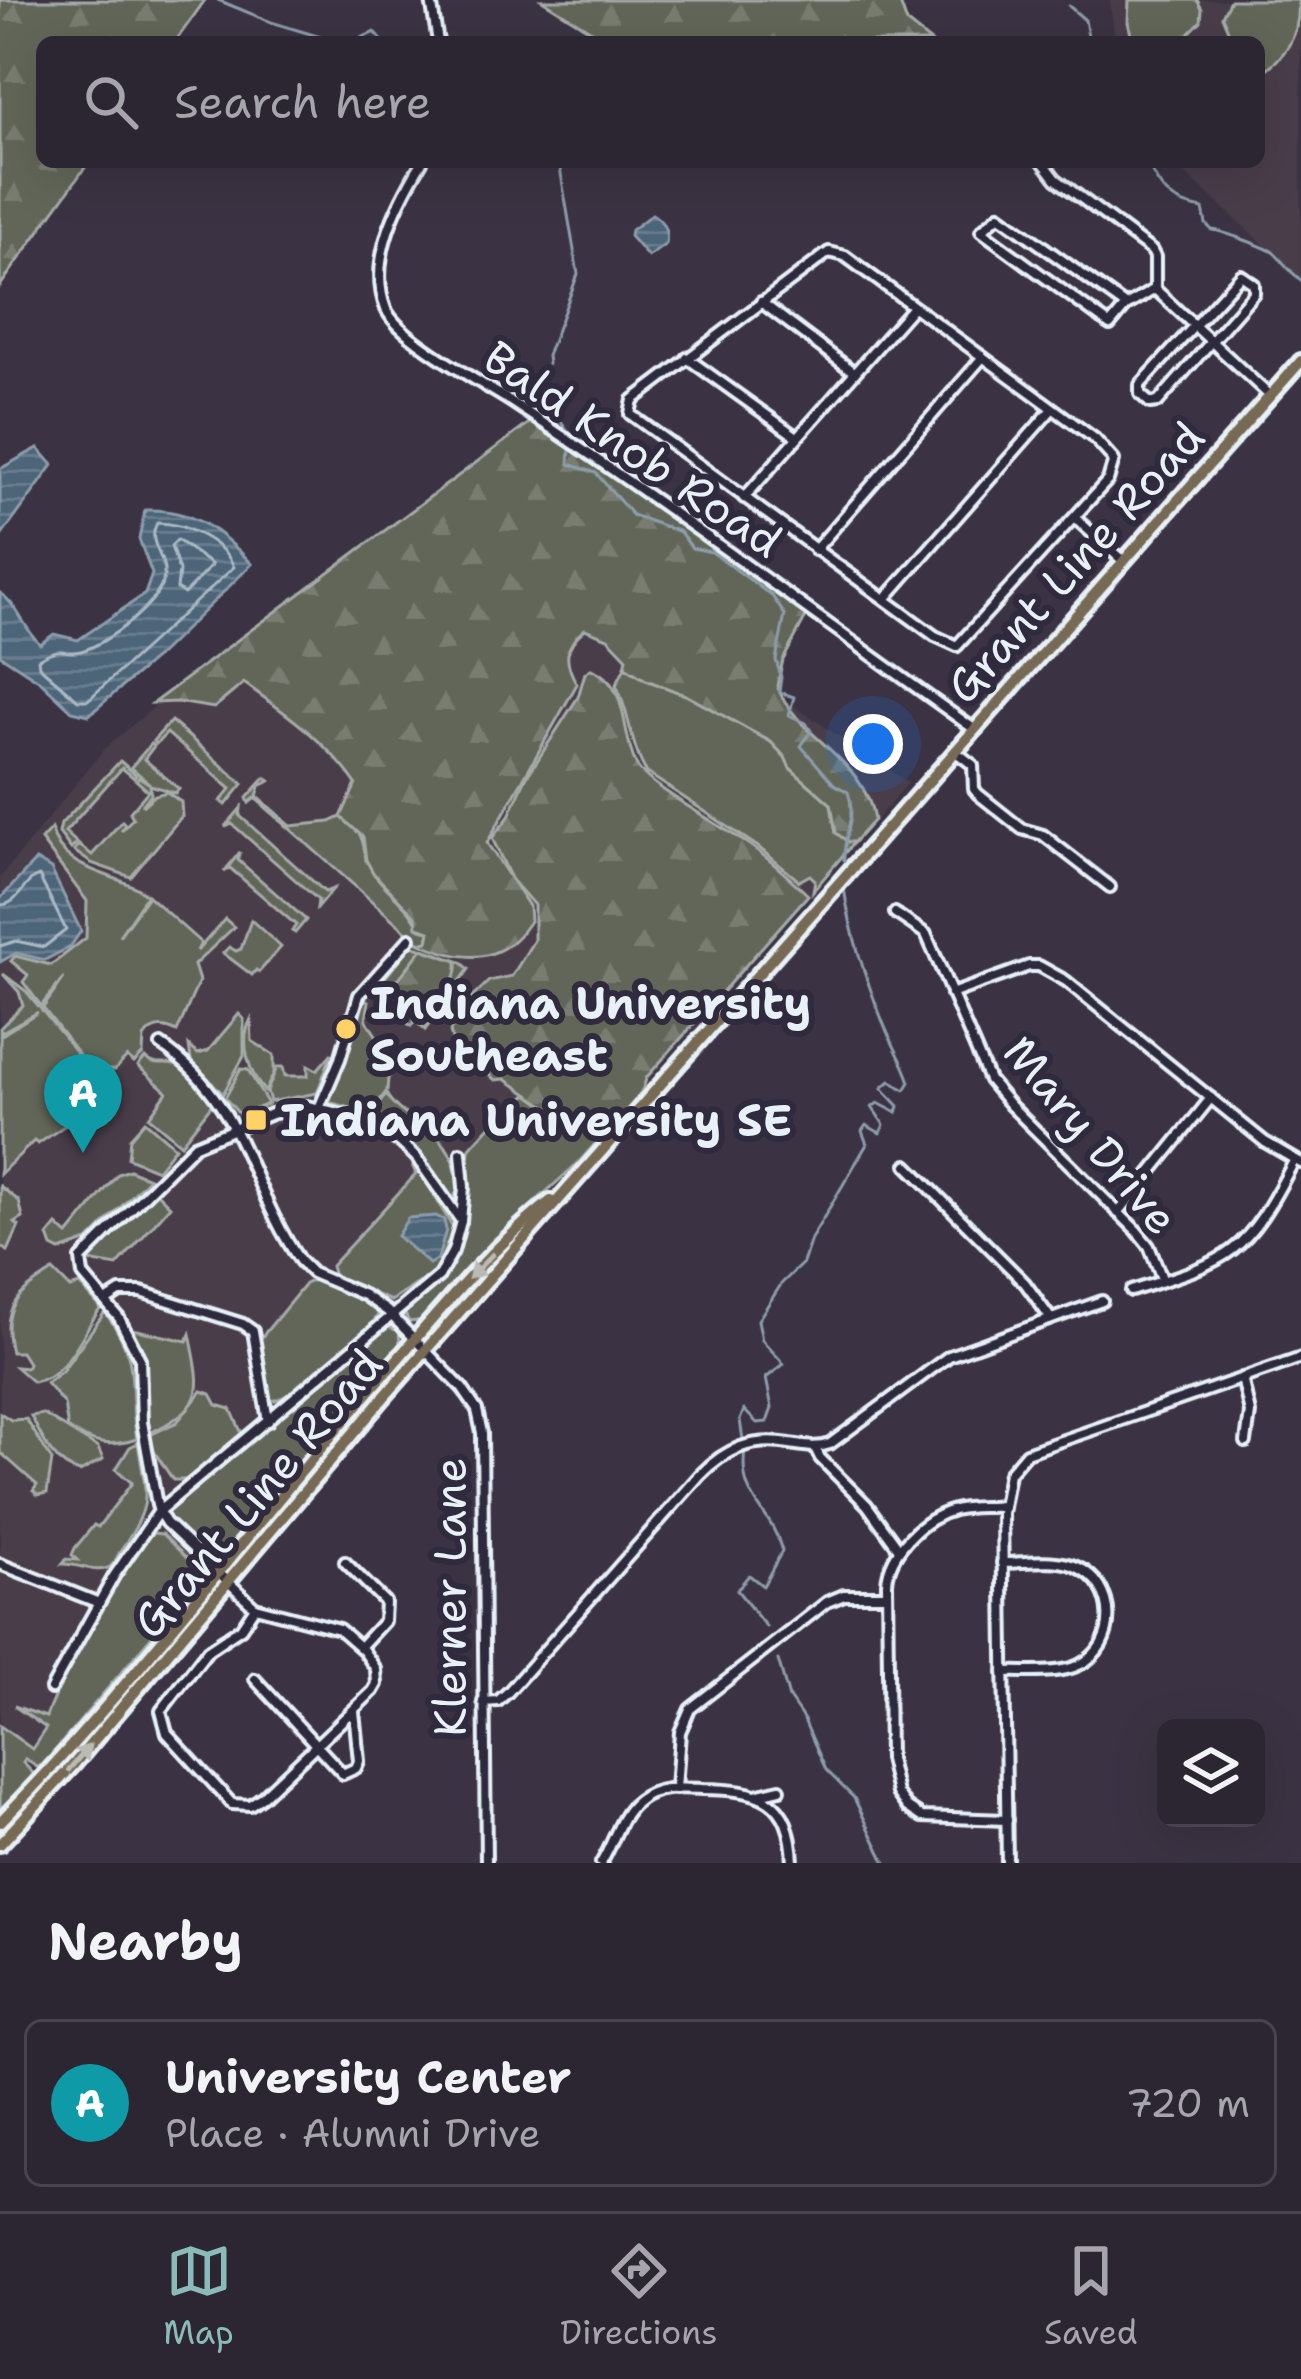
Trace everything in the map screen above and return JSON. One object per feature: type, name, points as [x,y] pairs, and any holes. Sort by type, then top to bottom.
[{"type":"main road","name":"Grant Line Road","points":[[0,1844],[74,1764],[568,1187],[676,1071],[1301,361]]},
{"type":"main road","name":"Grant Line Road","points":[[0,1822],[414,1340],[520,1225],[568,1187]]},
{"type":"street","points":[[431,0],[437,36]]},
{"type":"street","name":"Bald Knob Road","points":[[419,168],[394,215],[385,248],[382,292],[391,316],[451,364],[661,504],[974,729]]},
{"type":"street","points":[[1048,168],[1152,251],[1155,289],[1270,396]]},
{"type":"street","points":[[1126,306],[999,215],[981,231],[1110,325],[1126,306],[1155,289]]},
{"type":"street","points":[[834,252],[1108,448],[1114,460],[1112,473],[957,646],[947,644],[629,414],[633,400],[761,302],[824,254],[834,252]]},
{"type":"street","points":[[1241,275],[1254,284],[1254,293],[1211,343],[1158,402],[1150,403],[1140,394],[1140,385],[1192,326],[1236,277],[1241,275]]},
{"type":"street","points":[[761,302],[854,372]]},
{"type":"street","points":[[744,498],[913,307]]},
{"type":"street","points":[[815,550],[983,357]]},
{"type":"street","points":[[687,358],[797,437]]},
{"type":"street","points":[[885,599],[1052,409]]},
{"type":"street","points":[[1075,518],[1123,560]]},
{"type":"street","points":[[955,751],[973,765],[978,794],[1110,886]]},
{"type":"street","name":"Mary Drive","points":[[896,913],[926,934],[989,1080],[1149,1246],[1163,1281]]},
{"type":"street","points":[[319,1108],[359,995],[410,938]]},
{"type":"street","points":[[951,994],[1021,967],[1039,966],[1066,981],[1298,1162],[1242,1246],[1220,1260],[1131,1291]]},
{"type":"street","name":"Klerner Lane","points":[[161,1046],[209,1085],[300,1261],[312,1274],[371,1299],[392,1316],[462,1388],[480,1420],[486,1863]]},
{"type":"street","points":[[1118,1213],[1211,1098]]},
{"type":"street","points":[[255,1606],[242,1628],[208,1650],[161,1711],[167,1733],[232,1804],[243,1806],[263,1796],[354,1709],[377,1684],[376,1669],[361,1647],[339,1629],[255,1606],[170,1528],[159,1510],[142,1422],[140,1358],[106,1301],[83,1274],[82,1256],[194,1145],[285,1110],[319,1108],[372,1125],[416,1156],[461,1221]]},
{"type":"street","points":[[53,1687],[123,1560],[159,1510],[445,1269],[461,1221],[460,1153]]},
{"type":"street","points":[[907,1165],[1025,1283],[1051,1319]]},
{"type":"street","points":[[106,1301],[120,1292],[141,1292],[253,1331],[268,1421]]},
{"type":"street","points":[[483,1702],[498,1701],[508,1692],[719,1456],[760,1443],[815,1448],[845,1435],[949,1356],[1102,1301]]},
{"type":"street","points":[[1007,1863],[1002,1506],[1009,1473],[1026,1453],[1301,1358]]},
{"type":"street","points":[[1242,1378],[1250,1413],[1246,1442]]},
{"type":"street","points":[[815,1448],[820,1459],[868,1505],[899,1549]]},
{"type":"street","points":[[1002,1506],[946,1512],[899,1549],[889,1567],[889,1759],[897,1793],[907,1808],[922,1817],[1006,1820]]},
{"type":"street","points":[[345,1562],[385,1602],[384,1621],[361,1647]]},
{"type":"street","points":[[1003,1563],[1057,1562],[1081,1568],[1103,1591],[1109,1615],[1100,1646],[1082,1664],[1004,1672]]},
{"type":"street","points":[[0,1564],[99,1603]]},
{"type":"street","points":[[676,1789],[682,1724],[703,1696],[827,1602],[844,1595],[887,1594]]},
{"type":"street","points":[[255,1679],[343,1774],[359,1761],[354,1709]]},
{"type":"street","points":[[601,1863],[632,1807],[646,1796],[676,1789],[736,1789],[770,1801],[788,1822],[794,1863]]},
{"type":"street","points":[[758,1794],[780,1789]]},
{"type":"shaded area","points":[[1110,0],[1301,0],[1301,278],[1179,168],[1265,168],[1265,36],[1114,36]]},
{"type":"shaded area","name":"Indiana University Southeast","points":[[459,481],[908,783],[561,1180],[492,1242],[0,1804],[0,878],[104,749],[231,643]]},
{"type":"green space","points":[[0,0],[205,0],[179,36],[36,36],[36,168],[85,168],[0,286]]},
{"type":"green space","points":[[542,0],[899,0],[907,23],[923,36],[599,36]]},
{"type":"green space","points":[[1129,0],[1197,0],[1202,9],[1201,21],[1186,36],[1132,36]]},
{"type":"green space","points":[[1230,0],[1298,0],[1290,43],[1265,69],[1265,36],[1230,36],[1222,16]]},
{"type":"green space","points":[[532,421],[807,615],[783,660],[777,686],[799,720],[858,781],[874,820],[854,842],[848,842],[836,833],[831,804],[790,768],[771,742],[686,695],[646,680],[625,667],[627,658],[608,638],[585,629],[568,655],[577,684],[487,843],[529,906],[530,921],[519,936],[494,953],[451,954],[420,943],[428,941],[430,931],[417,927],[416,917],[374,874],[366,860],[363,837],[341,817],[356,784],[305,729],[244,683],[214,708],[153,703]]},
{"type":"green space","points":[[625,667],[771,742],[790,768],[831,804],[836,833],[854,842],[813,891],[815,880],[810,875],[799,881],[758,847],[647,773],[616,685]]},
{"type":"green space","points":[[591,669],[613,686],[632,754],[644,774],[751,846],[808,895],[646,1078],[632,1104],[590,1135],[505,1079],[495,1080],[453,1043],[450,1032],[458,1011],[489,981],[512,976],[534,940],[534,905],[511,879],[492,838],[508,818],[526,778]]},
{"type":"green space","points":[[171,721],[243,784],[226,805],[221,801],[231,789],[167,733],[156,744],[153,741]]},
{"type":"green space","points":[[151,744],[144,759],[179,789],[175,793],[150,785],[151,794],[142,806],[167,792],[181,802],[182,816],[131,877],[91,863],[74,851],[79,845],[92,855],[122,821],[121,831],[133,818],[130,812],[148,791],[136,780],[139,777],[150,784],[131,767]]},
{"type":"green space","points":[[120,761],[136,775],[122,768],[65,832],[77,843],[71,849],[59,833],[61,824]]},
{"type":"green space","points":[[265,778],[270,781],[260,786],[257,796],[291,826],[341,817],[351,823],[375,875],[420,929],[430,931],[428,941],[416,940],[255,798],[249,803],[247,798]]},
{"type":"green space","points":[[241,808],[240,816],[325,892],[333,889],[317,908],[318,900],[232,824],[225,827]]},
{"type":"green space","points":[[51,829],[58,844],[79,864],[147,895],[119,936],[148,896],[201,943],[197,951],[225,919],[234,927],[194,965],[199,981],[177,1032],[151,1030],[144,1038],[143,1054],[134,1063],[127,1057],[97,1079],[43,1008],[64,978],[41,1006],[23,982],[28,975],[11,961],[15,956],[51,965],[86,938],[87,901],[41,840]]},
{"type":"green space","points":[[240,852],[238,860],[306,920],[295,933],[296,925],[230,868],[224,872]]},
{"type":"green space","points":[[251,920],[281,947],[252,975],[223,953],[229,947],[241,949]]},
{"type":"green space","points":[[412,945],[469,969],[425,1030],[415,1021],[411,1026],[404,1020],[408,1014],[374,991]]},
{"type":"green space","points":[[422,949],[457,961],[457,967],[439,997],[432,997],[415,1012],[389,991]]},
{"type":"green space","points":[[3,974],[26,991],[94,1082],[84,1093],[89,1098],[83,1113],[38,1144],[34,1141],[0,1174],[0,1036],[38,1012],[0,1033],[23,1005],[19,992]]},
{"type":"green space","points":[[363,999],[369,1001],[366,1020],[388,1053],[402,1064],[388,1078],[387,1091],[376,1105],[387,1095],[444,1144],[457,1175],[453,1199],[407,1139],[369,1113],[328,1102]]},
{"type":"green space","points":[[239,1014],[244,1019],[244,1056],[223,1094],[191,1060],[189,1046],[198,1054],[208,1051]]},
{"type":"green space","points":[[251,1019],[252,1041],[274,1055],[274,1073],[265,1092],[247,1057]]},
{"type":"green space","points":[[332,1053],[317,1093],[270,1102],[267,1091],[277,1067],[283,1067],[285,1076],[308,1076],[308,1065],[317,1070]]},
{"type":"green space","points":[[145,1058],[187,1071],[213,1103],[181,1144],[149,1117],[167,1092],[138,1066]]},
{"type":"green space","points":[[241,1069],[248,1070],[268,1104],[240,1115],[225,1098]]},
{"type":"green space","points":[[528,1094],[580,1132],[618,1118],[579,1162],[491,1242],[423,1320],[409,1322],[404,1312],[407,1306],[445,1277],[459,1247],[467,1213],[470,1148]]},
{"type":"green space","points":[[145,1121],[175,1147],[157,1170],[128,1158],[130,1138]]},
{"type":"green space","points":[[413,1167],[418,1167],[453,1228],[437,1271],[391,1301],[334,1277],[331,1266],[416,1174]]},
{"type":"green space","points":[[129,1170],[149,1178],[88,1241],[60,1251],[52,1247],[48,1236],[57,1225],[68,1235],[118,1174]]},
{"type":"green space","points":[[0,1186],[19,1201],[23,1218],[15,1223],[19,1226],[8,1251],[0,1246]]},
{"type":"green space","points":[[156,1192],[170,1206],[117,1266],[88,1261]]},
{"type":"green space","points":[[53,1271],[70,1288],[80,1285],[101,1308],[65,1363],[33,1382],[16,1367],[26,1368],[28,1363],[21,1352],[11,1352],[8,1323],[21,1294]]},
{"type":"green space","points":[[314,1280],[377,1307],[378,1315],[328,1366],[270,1401],[260,1339],[306,1283]]},
{"type":"green space","points":[[105,1312],[129,1360],[137,1439],[109,1444],[68,1429],[64,1404],[46,1383],[62,1371]]},
{"type":"green space","points":[[128,1321],[132,1329],[187,1341],[190,1334],[194,1354],[196,1395],[181,1414],[148,1434],[144,1362]]},
{"type":"green space","points":[[388,1327],[399,1331],[400,1346],[223,1554],[198,1549],[165,1515],[169,1504]]},
{"type":"green space","points":[[202,1391],[211,1394],[217,1405],[231,1409],[242,1434],[186,1480],[173,1480],[148,1436],[177,1422]]},
{"type":"green space","points":[[0,1413],[11,1420],[26,1419],[52,1460],[47,1493],[33,1491],[37,1485],[0,1452]]},
{"type":"green space","points":[[43,1414],[98,1448],[103,1459],[80,1472],[63,1464],[31,1416]]},
{"type":"green space","points":[[138,1443],[145,1487],[143,1509],[114,1563],[97,1570],[62,1564],[66,1559],[77,1560],[72,1555],[75,1548],[132,1483],[116,1469]]},
{"type":"green space","points":[[153,1533],[162,1534],[200,1571],[200,1579],[43,1765],[37,1767],[25,1759],[23,1763],[34,1774],[0,1809],[0,1726],[32,1749],[46,1728],[14,1706],[46,1717],[110,1588]]},
{"type":"water","points":[[652,214],[664,226],[666,244],[648,257],[630,236]]},
{"type":"water","points":[[38,448],[53,465],[0,538],[0,469]]},
{"type":"water","points":[[145,510],[177,513],[204,524],[252,564],[89,715],[72,711],[40,681],[0,655],[0,593],[40,644],[54,634],[78,640],[145,594],[152,574],[139,539]]},
{"type":"water","points":[[36,860],[51,869],[81,931],[70,947],[45,960],[16,953],[0,962],[0,899]]},
{"type":"water","points":[[408,1218],[444,1220],[446,1230],[438,1259],[429,1264],[397,1236]]},
{"type":"waterway","points":[[218,0],[317,36]]},
{"type":"waterway","points":[[1069,6],[1085,20],[1088,36]]},
{"type":"waterway","points":[[366,36],[375,32],[378,36]]},
{"type":"waterway","points":[[548,364],[578,274],[560,168]]},
{"type":"waterway","points":[[1150,168],[1168,194],[1203,209],[1212,230],[1273,252],[1301,280]]},
{"type":"waterway","points":[[567,392],[560,420],[573,438]]},
{"type":"waterway","points":[[570,449],[569,464],[596,473],[632,515],[680,532],[692,548],[712,552],[772,596],[785,615],[776,660],[779,692],[794,697],[789,715],[811,731],[801,746],[834,784],[848,792],[851,810],[844,860]]},
{"type":"waterway","points":[[743,1440],[740,1420],[744,1410],[757,1423],[767,1422],[772,1408],[766,1378],[784,1364],[762,1340],[758,1320],[782,1283],[803,1263],[811,1239],[867,1144],[862,1131],[866,1125],[880,1133],[884,1125],[872,1107],[878,1103],[897,1113],[899,1106],[882,1088],[890,1081],[905,1090],[910,1082],[865,972],[844,888]]},
{"type":"waterway","points":[[745,1450],[750,1493],[782,1551],[763,1586],[749,1575],[737,1590],[766,1627]]},
{"type":"waterway","points":[[778,1660],[789,1698],[826,1770],[854,1798],[886,1863]]},
{"type":"place","name":"Indiana University Southeast","points":[[346,1029]]},
{"type":"place","name":"Indiana University SE","points":[[256,1120]]},
{"type":"place","name":"University Center","points":[[83,1153]]}]
